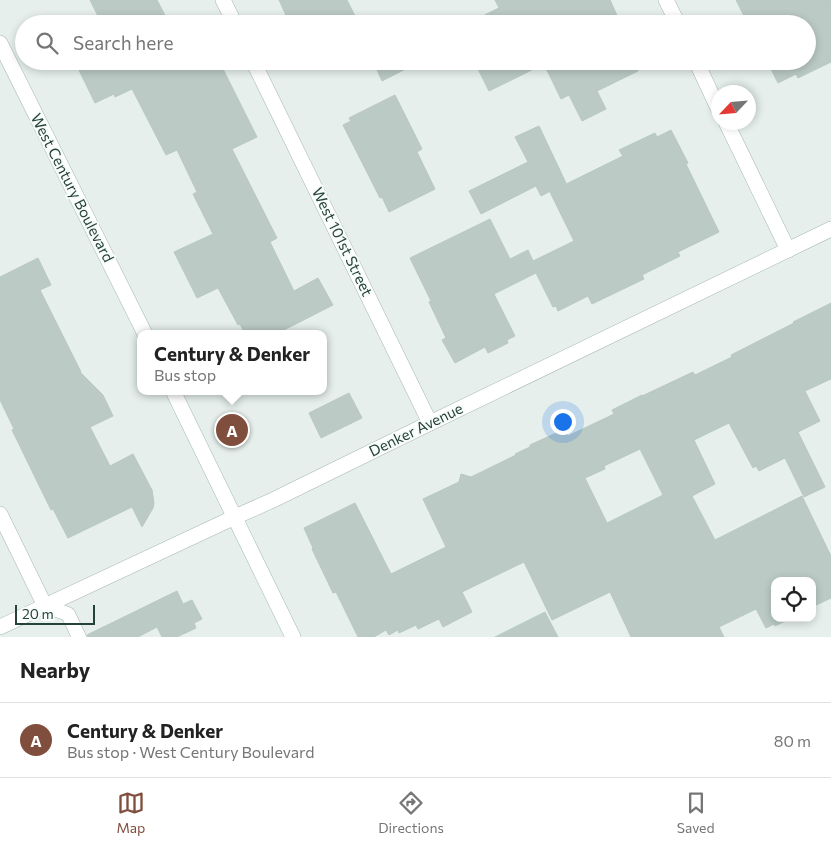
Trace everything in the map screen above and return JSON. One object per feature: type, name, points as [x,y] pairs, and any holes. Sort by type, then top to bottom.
[{"type":"street","points":[[223,0],[230,15]]},
{"type":"street","points":[[666,0],[674,15]]},
{"type":"street","name":"West Century Boulevard","points":[[0,43],[143,330]]},
{"type":"street","name":"West 101st Street","points":[[257,70],[430,423]]},
{"type":"street","points":[[700,70],[711,93]]},
{"type":"street","points":[[730,130],[788,250]]},
{"type":"street","name":"Denker Avenue","points":[[0,627],[273,500],[831,229]]},
{"type":"street","points":[[176,395],[293,637]]},
{"type":"street","points":[[0,514],[45,606]]},
{"type":"lane","points":[[45,606],[68,614],[79,637]]},
{"type":"building","points":[[90,0],[157,0],[165,15],[98,15]]},
{"type":"building","points":[[279,0],[347,0],[354,15],[286,15]]},
{"type":"building","points":[[495,0],[610,0],[617,15],[485,15],[499,8]]},
{"type":"building","points":[[736,0],[831,0],[831,62],[816,69],[816,15],[744,15]]},
{"type":"building","points":[[79,70],[224,70],[257,137],[232,149],[277,238],[270,242],[294,291],[318,278],[333,305],[284,330],[243,330],[240,324],[238,325],[218,288],[197,298],[174,252],[213,234],[193,194],[197,192],[177,150],[166,155],[132,89],[115,97],[114,94],[95,103]]},
{"type":"building","points":[[377,70],[403,70],[382,81]]},
{"type":"building","points":[[478,70],[532,70],[489,91]]},
{"type":"building","points":[[547,70],[638,71],[597,91],[606,109],[582,121],[569,95],[561,99]]},
{"type":"building","points":[[772,70],[814,70],[798,78],[796,74],[778,83]]},
{"type":"building","points":[[395,95],[422,149],[417,152],[435,189],[389,212],[343,125],[351,121],[349,118]]},
{"type":"building","points":[[539,126],[566,183],[541,196],[536,186],[481,214],[469,191],[528,162],[515,137]]},
{"type":"building","points":[[671,130],[719,232],[678,252],[680,256],[642,275],[644,279],[592,304],[588,296],[558,311],[556,306],[553,307],[536,273],[494,294],[515,336],[507,340],[508,343],[488,353],[485,347],[455,363],[442,340],[446,338],[429,302],[431,301],[410,258],[490,219],[510,259],[528,250],[533,261],[574,241],[550,192],[623,156],[619,150],[655,133],[657,137]]},
{"type":"building","points":[[38,258],[51,285],[40,290],[80,372],[103,395],[113,416],[90,427],[110,466],[133,454],[152,490],[153,508],[142,527],[132,507],[68,538],[53,509],[51,510],[12,430],[14,429],[0,400],[0,277]]},
{"type":"building","points":[[831,303],[831,379],[805,391],[820,421],[798,432],[825,487],[804,497],[785,458],[759,471],[756,466],[753,468],[729,423],[694,440],[715,484],[692,496],[715,540],[802,496],[831,556],[831,598],[816,605],[816,577],[771,577],[771,622],[783,622],[775,626],[774,624],[766,628],[756,609],[719,627],[724,637],[631,637],[610,592],[552,620],[524,562],[462,592],[472,612],[443,627],[439,619],[418,629],[416,625],[399,633],[398,630],[389,635],[386,630],[374,637],[358,637],[336,592],[333,593],[304,528],[355,503],[391,574],[446,547],[423,499],[459,482],[461,474],[471,477],[516,455],[530,447],[530,445],[565,429],[568,436],[614,414],[612,410],[642,395],[693,372],[695,375]],"holes":[[[640,449],[663,495],[607,523],[585,478],[605,469],[604,466]]]},
{"type":"building","points":[[349,393],[362,418],[321,438],[309,413]]},
{"type":"building","points":[[177,591],[183,604],[192,600],[202,619],[194,623],[196,628],[177,637],[162,637],[157,627],[138,637],[88,637],[87,635]]},
{"type":"building","points":[[545,612],[558,637],[495,637]]},
{"type":"place","name":"Century & Denker","points":[[232,430]]}]
